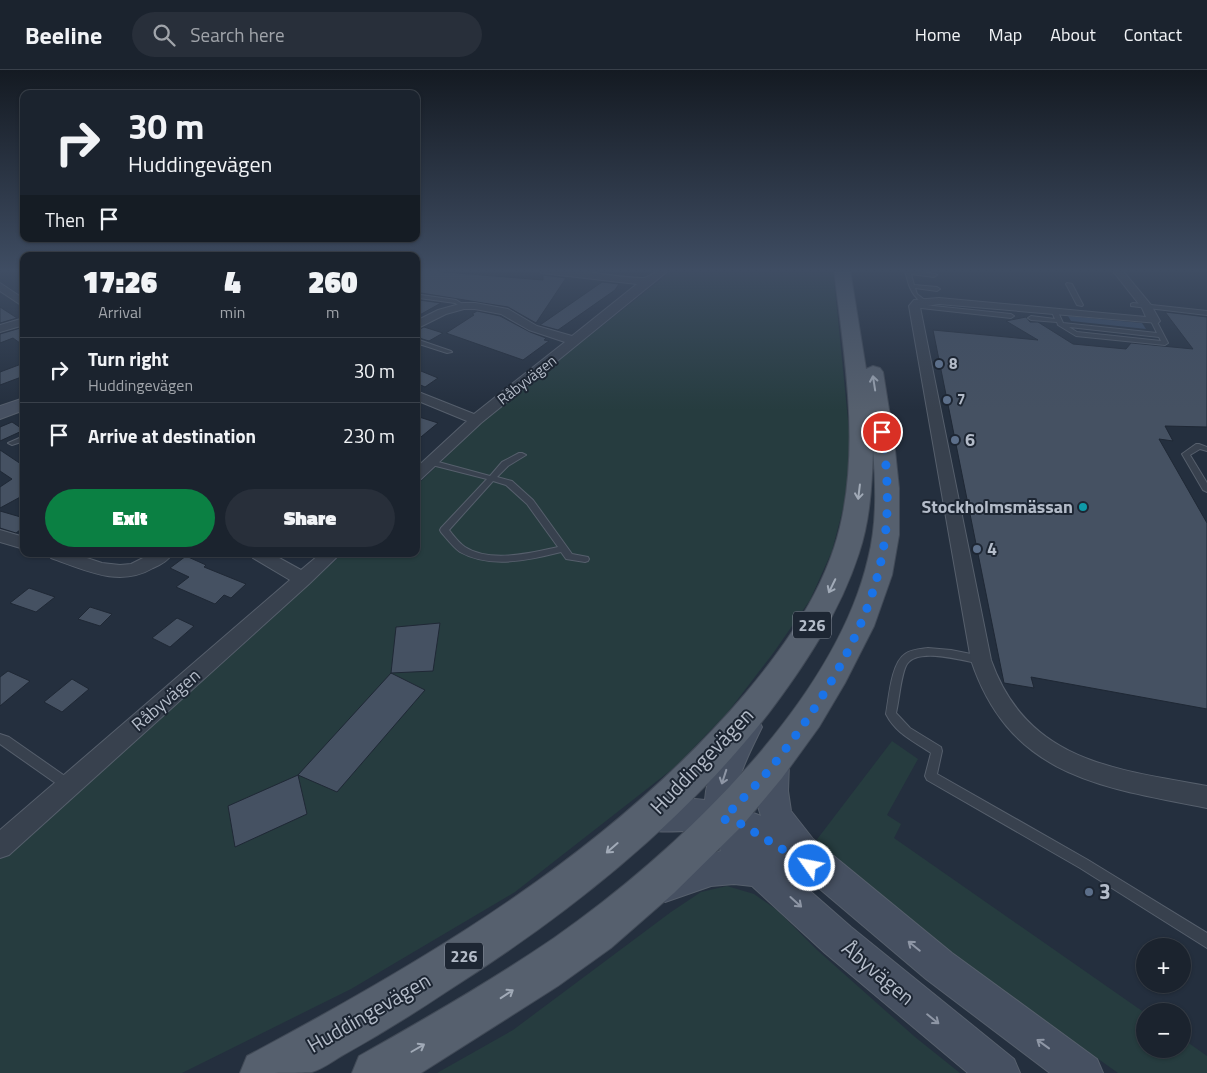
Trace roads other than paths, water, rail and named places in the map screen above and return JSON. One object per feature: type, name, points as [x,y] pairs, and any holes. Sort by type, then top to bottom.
[{"type":"main road","name":"Huddingevägen","points":[[264,1073],[327,1039],[443,970],[598,860],[699,769],[760,701],[798,649],[821,609],[838,573],[850,541],[862,474],[862,444],[847,317]]},
{"type":"main road","name":"226","points":[[376,1073],[466,1020],[531,978],[596,933],[641,896],[691,851],[774,764],[810,713],[842,661],[862,623],[882,556],[887,519],[887,470],[863,317]]},
{"type":"street","points":[[420,323],[432,317]]},
{"type":"street","points":[[514,317],[532,328],[575,341]]},
{"type":"street","name":"Råbyvägen","points":[[420,472],[476,420],[604,317]]},
{"type":"street","points":[[920,317],[986,680],[1005,711],[1037,742],[1062,759],[1086,770],[1119,779],[1207,797]]},
{"type":"street","points":[[1038,317],[1154,321]]},
{"type":"street","points":[[1124,319],[1130,317]]},
{"type":"street","points":[[1152,317],[1154,321]]},
{"type":"street","points":[[0,329],[20,322]]},
{"type":"street","points":[[420,397],[476,420]]},
{"type":"street","points":[[0,536],[20,542]]},
{"type":"street","points":[[66,557],[114,572],[122,572],[145,565],[158,557]]},
{"type":"street","points":[[264,557],[303,580]]},
{"type":"street","name":"Råbyvägen","points":[[0,846],[328,557]]},
{"type":"street","name":"Åbyvägen","points":[[760,701],[722,780],[719,807],[733,842],[741,853],[838,940],[1000,1073]]},
{"type":"street","points":[[774,764],[771,785],[772,802],[777,820],[788,837],[801,851],[939,966],[1082,1073]]},
{"type":"street","points":[[649,816],[699,813],[741,824],[757,832],[842,887]]},
{"type":"street","points":[[641,896],[698,871],[740,866],[760,870]]},
{"type":"lane","points":[[1031,318],[1058,319],[1076,334],[1165,343],[1154,321]]},
{"type":"lane","points":[[420,342],[449,352]]},
{"type":"lane","points":[[12,443],[20,440]]},
{"type":"lane","points":[[1207,449],[1199,446],[1186,454],[1207,490]]},
{"type":"lane","points":[[522,455],[505,464],[444,530],[465,551],[494,558],[518,558],[562,549]]},
{"type":"lane","points":[[431,462],[509,482],[530,502],[569,557],[585,559]]},
{"type":"lane","points":[[981,660],[922,652],[911,654],[902,662],[891,714],[908,735],[937,751],[931,776],[1084,864],[1207,941]]},
{"type":"lane","points":[[0,739],[5,740],[69,786]]},
{"type":"water","points":[[1068,317],[1142,323],[1146,329],[1071,321]]},
{"type":"place","name":"8","points":[[939,364]]},
{"type":"place","name":"7","points":[[947,400]]},
{"type":"place","name":"6","points":[[955,440]]},
{"type":"place","name":"Stockholmsmässan","points":[[1083,507]]},
{"type":"place","name":"4","points":[[977,549]]},
{"type":"place","name":"3","points":[[1089,892]]}]
